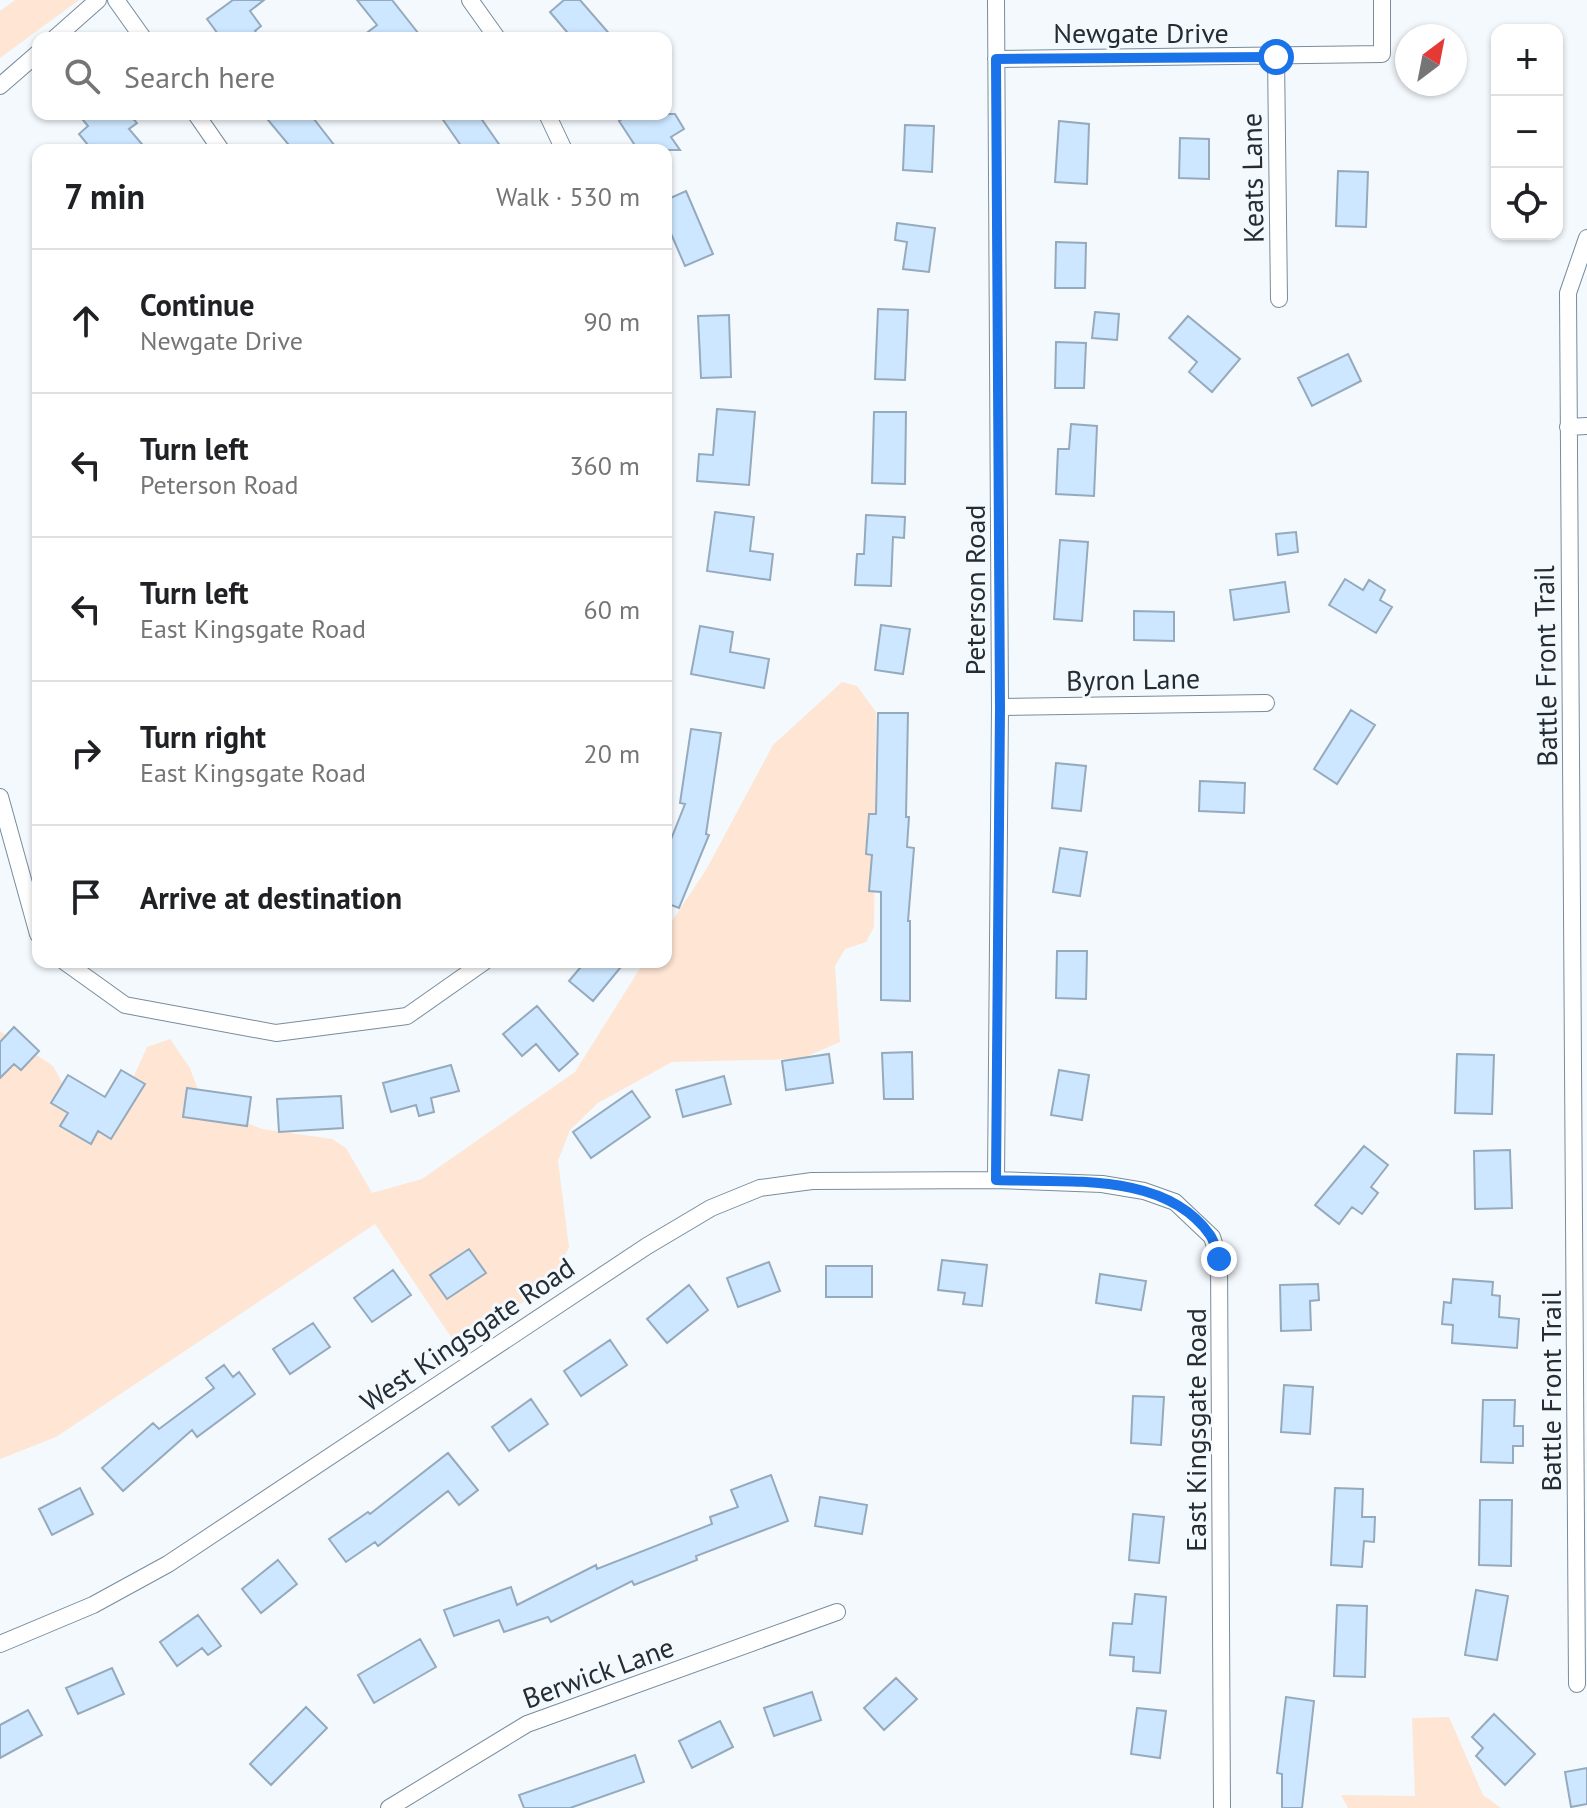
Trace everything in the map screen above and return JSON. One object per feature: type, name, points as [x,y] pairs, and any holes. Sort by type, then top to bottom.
[{"type":"street","points":[[62,32],[98,0]]},
{"type":"street","points":[[116,0],[139,32]]},
{"type":"street","points":[[470,0],[493,32]]},
{"type":"street","name":"Peterson Road","points":[[996,0],[1000,707],[996,1180]]},
{"type":"street","name":"Newgate Drive","points":[[996,59],[1382,54],[1382,0]]},
{"type":"street","name":"Keats Lane","points":[[1276,57],[1279,299]]},
{"type":"street","points":[[0,86],[32,58]]},
{"type":"street","points":[[200,120],[217,144]]},
{"type":"street","points":[[550,120],[561,144]]},
{"type":"street","name":"Battle Front Trail","points":[[1577,1684],[1580,776],[1568,427],[1568,293],[1587,238]]},
{"type":"street","points":[[1568,427],[1587,426]]},
{"type":"street","name":"Byron Lane","points":[[1000,707],[1266,703]]},
{"type":"street","points":[[0,797],[32,912]]},
{"type":"street","points":[[73,968],[125,1005],[276,1033],[407,1016],[475,968]]},
{"type":"street","name":"West Kingsgate Road","points":[[0,1644],[93,1605],[168,1564],[647,1246],[711,1208],[760,1188],[812,1181],[996,1180]]},
{"type":"street","name":"East Kingsgate Road","points":[[996,1180],[1102,1184],[1144,1191],[1175,1202],[1212,1237],[1219,1259],[1221,1307],[1222,1808]]},
{"type":"street","name":"Berwick Lane","points":[[389,1808],[527,1724],[837,1612]]},
{"type":"shaded area","points":[[15,0],[79,0],[0,58],[0,11]]},
{"type":"shaded area","points":[[842,682],[857,686],[876,712],[874,927],[866,942],[845,949],[835,966],[840,1042],[800,1059],[672,1062],[598,1103],[570,1130],[558,1161],[569,1247],[553,1279],[495,1324],[453,1340],[375,1224],[56,1437],[0,1459],[0,1031],[53,1066],[76,1108],[121,1105],[147,1047],[170,1039],[190,1068],[204,1106],[262,1129],[332,1139],[346,1148],[372,1193],[422,1179],[575,1072],[640,968],[672,968],[672,921],[706,870],[773,745]]},
{"type":"shaded area","points":[[1449,1717],[1483,1795],[1501,1808],[1348,1808],[1341,1795],[1415,1796],[1412,1718]]},
{"type":"building","points":[[233,0],[264,0],[250,11],[261,26],[256,32],[217,32],[207,19]]},
{"type":"building","points":[[357,0],[392,0],[417,32],[368,32],[377,25]]},
{"type":"building","points":[[564,0],[580,0],[608,32],[567,32],[550,12]]},
{"type":"building","points":[[672,114],[675,114],[684,129],[671,137],[680,150],[672,150],[672,144],[634,144],[619,121],[672,120]]},
{"type":"building","points":[[83,120],[134,120],[137,123],[129,129],[142,144],[87,144],[79,134],[88,126]]},
{"type":"building","points":[[268,120],[315,120],[333,144],[288,144]]},
{"type":"building","points":[[443,120],[482,120],[499,144],[460,144]]},
{"type":"building","points":[[1059,121],[1089,124],[1087,184],[1055,182]]},
{"type":"building","points":[[905,125],[934,126],[932,172],[903,170]]},
{"type":"building","points":[[1180,138],[1209,139],[1209,179],[1179,178]]},
{"type":"building","points":[[1338,171],[1368,172],[1366,227],[1336,226]]},
{"type":"building","points":[[686,191],[713,254],[685,266],[672,236],[672,197]]},
{"type":"building","points":[[897,223],[935,228],[929,272],[903,269],[907,242],[895,240]]},
{"type":"building","points":[[1056,242],[1086,243],[1085,288],[1055,288]]},
{"type":"building","points":[[878,309],[908,310],[905,380],[875,379]]},
{"type":"building","points":[[1095,312],[1119,314],[1117,340],[1092,338]]},
{"type":"building","points":[[729,315],[731,377],[701,378],[698,316]]},
{"type":"building","points":[[1188,316],[1240,359],[1212,392],[1189,372],[1197,362],[1169,338]]},
{"type":"building","points":[[1056,342],[1086,343],[1084,388],[1055,388]]},
{"type":"building","points":[[1348,354],[1361,381],[1312,406],[1298,378]]},
{"type":"building","points":[[717,409],[755,412],[749,485],[697,481],[699,454],[713,455]]},
{"type":"building","points":[[874,412],[906,412],[905,484],[872,483]]},
{"type":"building","points":[[1071,424],[1097,426],[1094,496],[1056,494],[1058,449],[1069,449]]},
{"type":"building","points":[[715,512],[754,517],[750,551],[773,554],[770,580],[707,571]]},
{"type":"building","points":[[866,515],[905,517],[904,538],[893,537],[891,586],[855,585],[857,554],[864,554]]},
{"type":"building","points":[[1296,532],[1298,552],[1278,555],[1276,534]]},
{"type":"building","points":[[1060,540],[1088,542],[1082,621],[1054,619]]},
{"type":"building","points":[[1345,579],[1363,590],[1369,580],[1385,590],[1380,600],[1392,607],[1376,633],[1329,605]]},
{"type":"building","points":[[1285,582],[1289,612],[1234,620],[1230,590]]},
{"type":"building","points":[[1134,611],[1174,612],[1174,641],[1134,640]]},
{"type":"building","points":[[881,625],[910,629],[903,674],[875,670]]},
{"type":"building","points":[[700,626],[733,632],[730,652],[769,659],[764,688],[691,674]]},
{"type":"building","points":[[1351,710],[1375,725],[1337,784],[1314,769]]},
{"type":"building","points":[[878,713],[908,713],[907,847],[914,848],[908,921],[910,1001],[881,1000],[881,892],[869,891],[872,855],[866,854],[869,814],[876,814]]},
{"type":"building","points":[[691,729],[721,733],[706,834],[709,835],[679,908],[672,905],[672,837],[685,804],[680,803]]},
{"type":"building","points":[[1056,763],[1086,766],[1081,811],[1052,808]]},
{"type":"building","points":[[1200,781],[1245,783],[1244,813],[1199,811]]},
{"type":"building","points":[[1060,848],[1087,852],[1080,896],[1053,892]]},
{"type":"building","points":[[1057,951],[1087,951],[1086,999],[1056,998]]},
{"type":"building","points":[[580,968],[620,968],[593,1001],[569,981]]},
{"type":"building","points":[[537,1006],[578,1054],[559,1071],[536,1044],[522,1056],[503,1034]]},
{"type":"building","points":[[14,1027],[39,1051],[21,1070],[14,1064],[0,1078],[0,1042]]},
{"type":"building","points":[[912,1052],[913,1099],[884,1099],[882,1053]]},
{"type":"building","points":[[829,1054],[833,1083],[786,1090],[782,1061]]},
{"type":"building","points":[[1457,1054],[1494,1055],[1492,1114],[1455,1113]]},
{"type":"building","points":[[451,1065],[459,1091],[431,1098],[434,1112],[419,1116],[416,1105],[391,1112],[383,1083]]},
{"type":"building","points":[[121,1070],[145,1084],[111,1139],[98,1131],[91,1144],[60,1126],[68,1113],[51,1103],[68,1075],[105,1097]]},
{"type":"building","points":[[1059,1070],[1089,1075],[1082,1120],[1051,1115]]},
{"type":"building","points":[[724,1076],[731,1104],[683,1117],[676,1090]]},
{"type":"building","points":[[187,1088],[251,1097],[247,1126],[183,1117]]},
{"type":"building","points":[[632,1091],[650,1117],[591,1158],[573,1132]]},
{"type":"building","points":[[341,1096],[343,1128],[279,1132],[277,1099]]},
{"type":"building","points":[[1364,1146],[1388,1165],[1371,1187],[1378,1193],[1362,1214],[1352,1207],[1339,1224],[1315,1205]]},
{"type":"building","points":[[1510,1150],[1512,1208],[1475,1209],[1474,1151]]},
{"type":"building","points":[[469,1249],[486,1273],[447,1299],[430,1275]]},
{"type":"building","points":[[942,1260],[987,1265],[982,1306],[963,1304],[965,1293],[938,1290]]},
{"type":"building","points":[[769,1262],[780,1291],[738,1307],[727,1278]]},
{"type":"building","points":[[826,1266],[872,1266],[872,1297],[826,1297]]},
{"type":"building","points":[[393,1270],[411,1295],[372,1322],[354,1298]]},
{"type":"building","points":[[1100,1274],[1146,1281],[1141,1310],[1096,1303]]},
{"type":"building","points":[[1453,1279],[1493,1282],[1492,1295],[1500,1296],[1499,1317],[1519,1319],[1517,1348],[1452,1343],[1453,1325],[1442,1324],[1444,1302],[1451,1303]]},
{"type":"building","points":[[1318,1284],[1319,1300],[1310,1301],[1311,1330],[1281,1331],[1280,1285]]},
{"type":"building","points":[[689,1285],[708,1310],[667,1343],[647,1319]]},
{"type":"building","points":[[313,1323],[330,1347],[290,1374],[273,1349]]},
{"type":"building","points":[[610,1340],[627,1365],[581,1396],[564,1371]]},
{"type":"building","points":[[224,1365],[233,1377],[239,1372],[255,1394],[197,1437],[192,1430],[123,1491],[102,1468],[153,1423],[159,1429],[214,1388],[206,1378]]},
{"type":"building","points":[[1284,1385],[1313,1387],[1310,1434],[1281,1432]]},
{"type":"building","points":[[1133,1396],[1164,1397],[1161,1445],[1131,1443]]},
{"type":"building","points":[[531,1399],[548,1424],[509,1451],[492,1427]]},
{"type":"building","points":[[1483,1400],[1515,1400],[1514,1426],[1523,1426],[1523,1446],[1513,1446],[1513,1463],[1481,1462]]},
{"type":"building","points":[[448,1453],[478,1490],[459,1505],[448,1491],[378,1546],[375,1542],[346,1562],[329,1539],[368,1512],[370,1514]]},
{"type":"building","points":[[771,1475],[788,1521],[696,1556],[697,1560],[634,1585],[632,1581],[551,1622],[548,1617],[504,1632],[499,1620],[454,1636],[444,1610],[511,1587],[517,1605],[596,1565],[597,1569],[712,1524],[710,1517],[738,1507],[731,1490]]},
{"type":"building","points":[[80,1488],[93,1514],[52,1535],[39,1509]]},
{"type":"building","points":[[1335,1488],[1363,1489],[1362,1517],[1375,1517],[1374,1542],[1364,1541],[1362,1567],[1331,1565]]},
{"type":"building","points":[[820,1497],[867,1505],[862,1534],[815,1526]]},
{"type":"building","points":[[1480,1500],[1512,1500],[1511,1566],[1479,1565]]},
{"type":"building","points":[[1133,1514],[1164,1517],[1159,1563],[1129,1560]]},
{"type":"building","points":[[278,1560],[297,1584],[261,1613],[242,1589]]},
{"type":"building","points":[[1476,1590],[1508,1596],[1497,1660],[1465,1655]]},
{"type":"building","points":[[1135,1594],[1166,1597],[1160,1673],[1133,1671],[1134,1657],[1110,1655],[1113,1623],[1132,1624]]},
{"type":"building","points":[[1337,1605],[1367,1606],[1365,1677],[1334,1676]]},
{"type":"building","points":[[198,1615],[221,1646],[208,1655],[202,1648],[177,1666],[160,1642]]},
{"type":"building","points":[[420,1639],[436,1667],[374,1703],[358,1675]]},
{"type":"building","points":[[112,1668],[124,1694],[78,1714],[66,1688]]},
{"type":"building","points":[[896,1678],[917,1699],[884,1730],[864,1708]]},
{"type":"building","points":[[812,1692],[821,1720],[774,1736],[764,1708]]},
{"type":"building","points":[[1286,1697],[1314,1701],[1302,1808],[1282,1808],[1282,1774],[1277,1773]]},
{"type":"building","points":[[306,1707],[327,1728],[271,1785],[250,1764]]},
{"type":"building","points":[[1137,1708],[1166,1711],[1160,1758],[1131,1754]]},
{"type":"building","points":[[28,1710],[42,1735],[0,1758],[0,1725]]},
{"type":"building","points":[[1494,1714],[1535,1754],[1505,1785],[1476,1756],[1483,1748],[1472,1737]]},
{"type":"building","points":[[720,1721],[733,1747],[692,1768],[679,1741]]},
{"type":"building","points":[[635,1755],[644,1782],[570,1808],[524,1808],[519,1795]]},
{"type":"building","points":[[1587,1768],[1587,1804],[1571,1807],[1565,1772]]},
{"type":"route","points":[[1219,1259],[1212,1237],[1175,1202],[1144,1191],[1102,1184],[996,1180],[1000,707],[996,59],[1276,57]]}]
